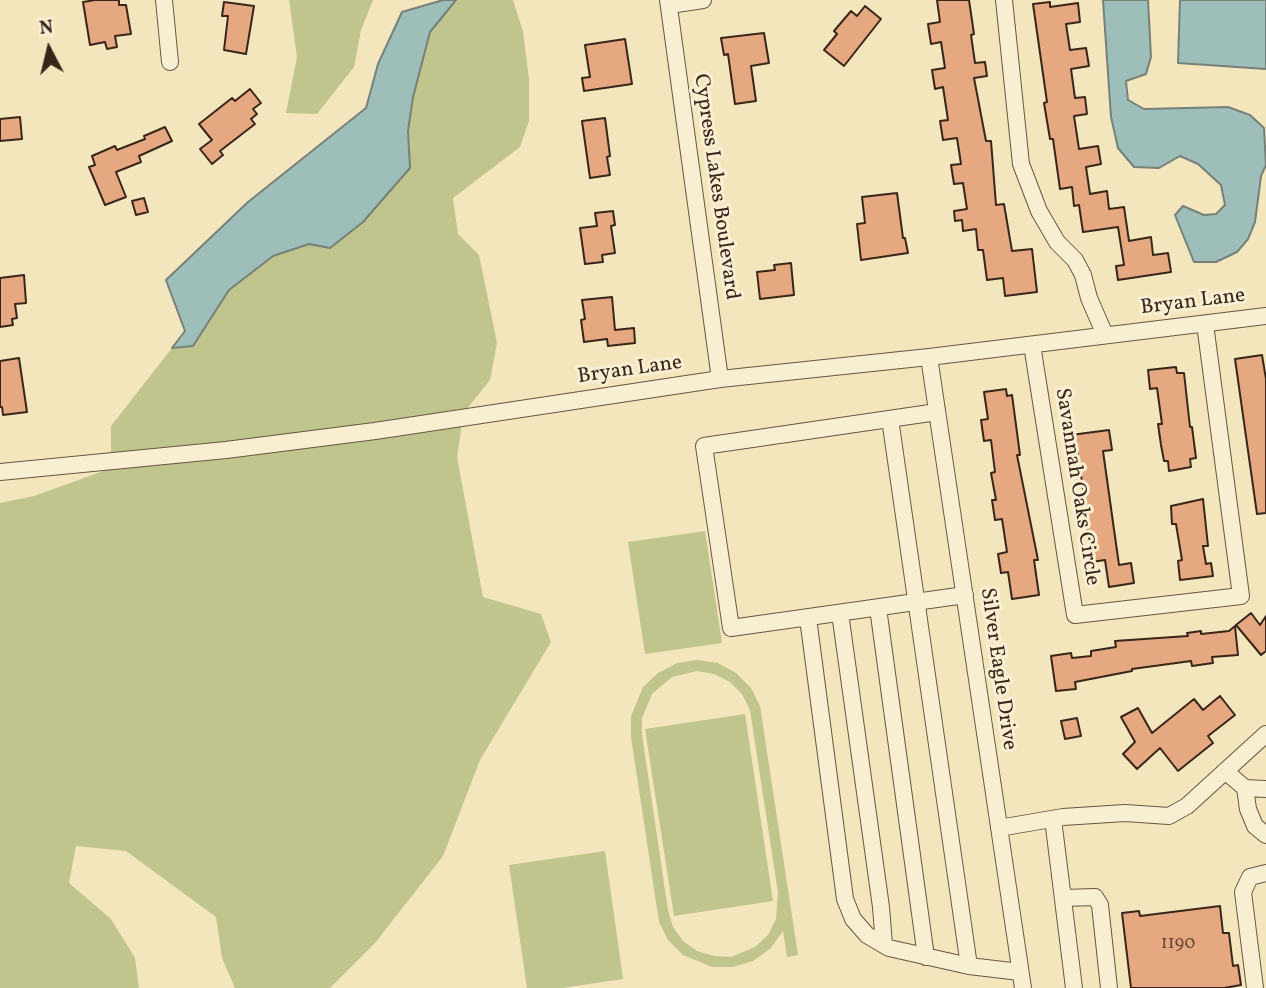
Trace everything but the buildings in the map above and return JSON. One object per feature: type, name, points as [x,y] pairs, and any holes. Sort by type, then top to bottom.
[{"type":"street","points":[[164,0],[170,62]]},
{"type":"street","points":[[669,3],[703,0]]},
{"type":"street","points":[[1004,0],[1021,164],[1039,211],[1057,242],[1075,260],[1083,275],[1105,335]]},
{"type":"street","name":"Cypress Lakes Boulevard","points":[[669,3],[720,379]]},
{"type":"street","name":"Bryan Lane","points":[[0,472],[266,445],[720,379],[929,357],[1266,316]]},
{"type":"street","name":"Savannah Oaks Circle","points":[[1032,345],[1075,615],[1241,596],[1205,324]]},
{"type":"street","name":"Silver Eagle Drive","points":[[929,357],[1022,980]]},
{"type":"street","points":[[937,412],[704,446],[731,628],[965,595]]},
{"type":"street","points":[[890,419],[969,965]]},
{"type":"street","points":[[877,608],[926,957]]},
{"type":"street","points":[[840,613],[884,945]]},
{"type":"street","points":[[808,618],[845,899],[853,919],[867,935],[884,945],[1022,980]]},
{"type":"street","points":[[999,828],[1053,819],[1125,813],[1169,816],[1187,806],[1266,734]]},
{"type":"street","points":[[1225,771],[1245,788],[1266,789]]},
{"type":"street","points":[[1245,788],[1248,809],[1255,826],[1266,835]]},
{"type":"street","points":[[1053,819],[1074,988]]},
{"type":"street","points":[[1255,988],[1243,892],[1250,877],[1266,873]]},
{"type":"street","points":[[1063,898],[1096,898],[1100,905],[1109,988]]},
{"type":"green space","points":[[289,0],[373,0],[361,30],[354,67],[317,114],[286,113],[297,57]]},
{"type":"green space","points":[[456,0],[513,0],[523,32],[529,79],[529,121],[520,147],[453,198],[458,234],[479,255],[497,343],[490,380],[466,410],[225,443],[111,455],[111,426],[172,348],[193,346],[229,290],[273,256],[309,244],[410,168],[408,131],[413,97],[430,32]]},
{"type":"green space","points":[[462,424],[457,457],[483,597],[541,614],[551,642],[480,760],[443,856],[375,943],[330,988],[235,988],[222,958],[216,917],[126,851],[76,846],[69,883],[111,919],[135,958],[139,988],[0,988],[0,503],[34,496],[109,469]]},
{"type":"green space","points":[[705,531],[722,643],[645,654],[628,542]]},
{"type":"green space","points":[[697,660],[718,663],[736,673],[751,688],[760,706],[798,955],[787,957],[783,931],[770,949],[753,961],[733,967],[712,967],[683,955],[668,940],[659,922],[631,737],[631,716],[643,687],[658,673],[677,663]],"holes":[[[697,671],[714,674],[730,682],[742,694],[750,710],[778,893],[776,919],[768,935],[755,947],[731,957],[697,951],[683,941],[673,927],[668,910],[642,735],[642,718],[652,694],[672,677]]]},
{"type":"green space","points":[[745,714],[773,901],[674,916],[645,729]]},
{"type":"green space","points":[[605,851],[623,979],[562,988],[527,988],[509,865]]},
{"type":"water","points":[[443,0],[456,0],[430,32],[413,97],[408,131],[410,168],[363,222],[330,248],[309,244],[273,256],[229,290],[193,346],[172,348],[185,331],[166,280],[248,202],[366,108],[378,64],[402,12]]},
{"type":"water","points":[[1103,0],[1148,0],[1151,57],[1146,74],[1126,81],[1128,100],[1144,109],[1228,107],[1250,115],[1264,128],[1266,165],[1261,176],[1255,222],[1248,239],[1237,252],[1216,262],[1194,262],[1175,215],[1183,206],[1204,215],[1216,214],[1225,205],[1221,185],[1198,164],[1180,156],[1159,168],[1134,167],[1118,148],[1111,117]]},
{"type":"water","points":[[1180,0],[1266,0],[1266,69],[1178,63]]}]
